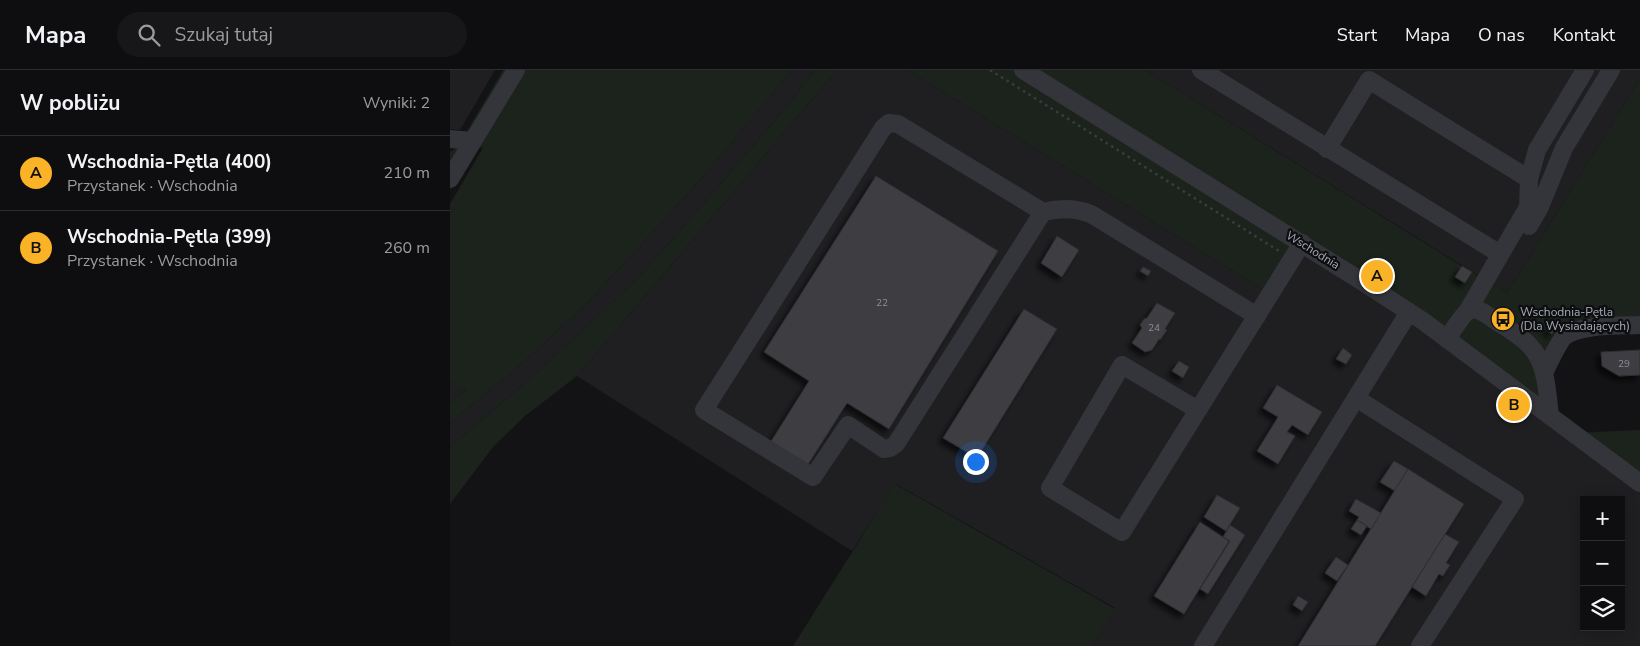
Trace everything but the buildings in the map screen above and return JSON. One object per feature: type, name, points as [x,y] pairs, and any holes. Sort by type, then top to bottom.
[{"type":"street","points":[[450,179],[516,70]]},
{"type":"street","name":"Wschodnia","points":[[1023,70],[1302,243],[1409,312],[1640,483]]},
{"type":"street","points":[[1201,70],[1500,254]]},
{"type":"street","points":[[1447,339],[1467,312],[1528,207],[1529,179],[1537,150],[1585,70]]},
{"type":"street","points":[[1486,281],[1508,259],[1539,209],[1564,148],[1611,70]]},
{"type":"street","points":[[1327,149],[1369,80],[1529,179]]},
{"type":"street","points":[[1043,212],[896,444],[890,448],[884,449],[848,425],[813,478],[704,410],[883,128],[889,123],[898,124],[1043,212],[1070,209],[1091,214],[1257,316]]},
{"type":"street","points":[[450,139],[473,141]]},
{"type":"street","points":[[1198,410],[1122,365],[1050,488],[1122,532],[1257,316],[1302,243]]},
{"type":"street","points":[[1467,312],[1478,310],[1501,324],[1529,345],[1537,355],[1544,373],[1550,416]]},
{"type":"street","points":[[1203,646],[1409,312]]},
{"type":"street","points":[[1544,373],[1564,338],[1574,331],[1589,328],[1640,325]]},
{"type":"street","points":[[1356,398],[1514,499],[1420,646]]},
{"type":"path","points":[[990,70],[1292,259]]},
{"type":"shaded area","points":[[450,70],[495,70],[460,130],[450,129]]},
{"type":"shaded area","points":[[503,70],[792,70],[701,179],[584,306],[519,366],[450,423],[450,403],[466,390],[450,381],[450,204],[483,148],[479,147],[450,167],[450,152],[457,148]]},
{"type":"shaded area","points":[[792,70],[815,70],[783,111],[633,283],[529,380],[450,447],[450,423],[519,366],[584,306],[701,179]]},
{"type":"shaded area","points":[[815,70],[837,70],[577,376],[525,416],[493,447],[450,504],[450,447],[529,380],[633,283],[783,111]]},
{"type":"shaded area","points":[[837,70],[908,70],[1270,294],[1302,243],[1640,483],[1640,646],[1092,646],[1115,608],[896,484],[852,551],[577,376]]},
{"type":"shaded area","points":[[908,70],[1145,70],[1462,266],[1456,277],[1465,283],[1472,272],[1507,293],[1640,79],[1640,325],[1574,331],[1544,373],[1550,416],[1302,244],[1270,294]]},
{"type":"shaded area","points":[[1145,70],[1640,70],[1640,79],[1507,293]]},
{"type":"shaded area","points":[[450,379],[466,390],[450,403]]},
{"type":"shaded area","points":[[1640,430],[1640,483],[1573,433]]},
{"type":"shaded area","points":[[895,484],[1115,609],[1092,646],[793,646]]},
{"type":"place","name":"Wschodnia-Pętla (400)","points":[[1377,276]]},
{"type":"place","name":"Wschodnia-Pętla (Dla Wysiadających)","points":[[1503,319]]},
{"type":"place","name":"Wschodnia-Pętla (399)","points":[[1514,405]]}]
